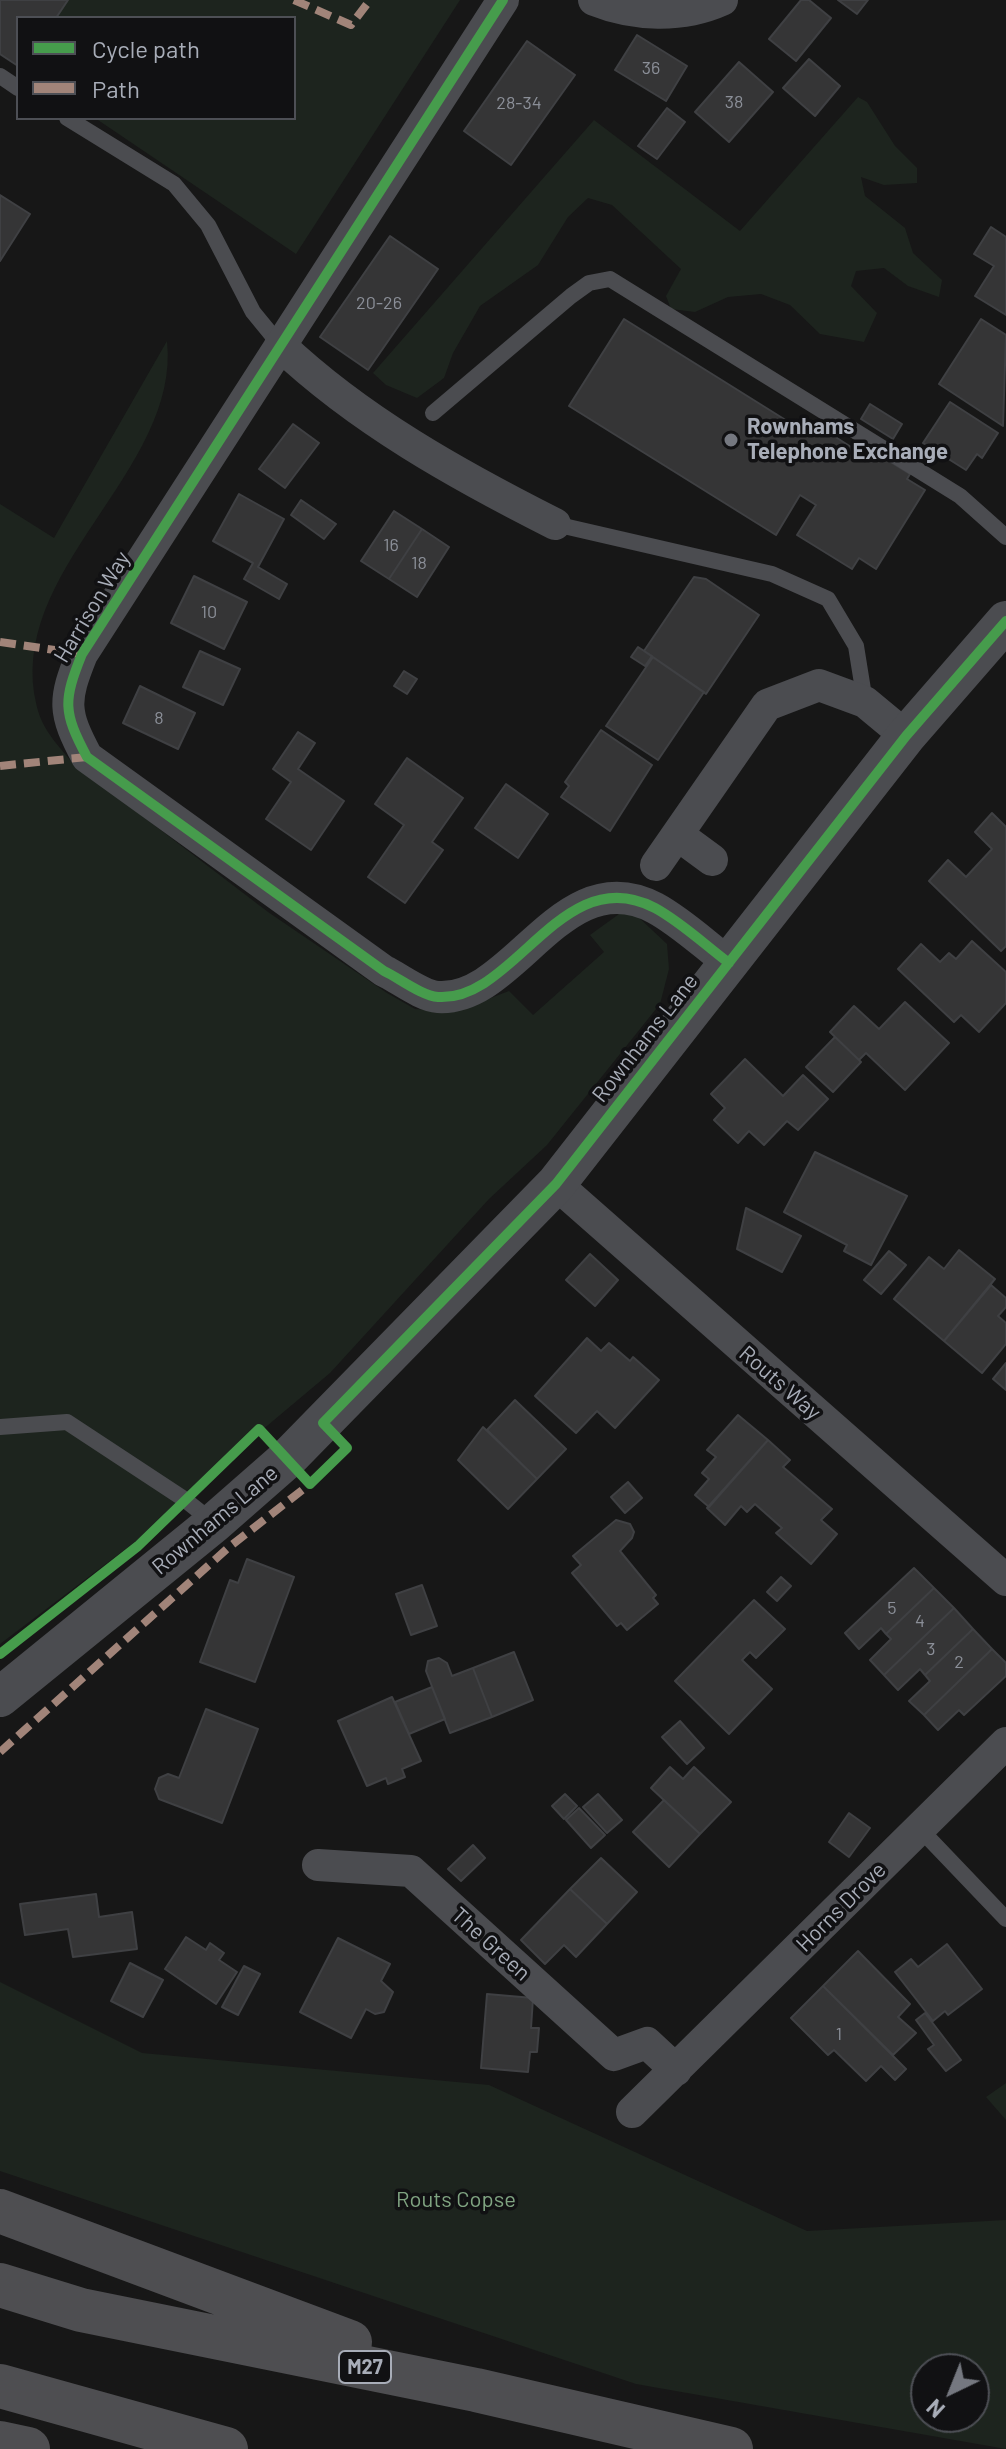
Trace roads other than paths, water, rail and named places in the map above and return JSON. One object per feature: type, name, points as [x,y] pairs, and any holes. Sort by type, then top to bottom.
[{"type":"highway","name":"M27","points":[[0,2211],[476,2390]]},
{"type":"highway","name":"M27","points":[[0,2285],[81,2310],[476,2390],[731,2449]]},
{"type":"highway","points":[[0,2386],[226,2449]]},
{"type":"highway","points":[[0,2443],[28,2449]]},
{"type":"street","name":"Harrison Way","points":[[503,0],[82,654],[68,687],[68,722],[87,757],[384,971],[436,997],[469,993],[586,902],[610,899],[622,898],[655,908],[729,963]]},
{"type":"street","points":[[594,0],[654,14],[691,10],[722,0]]},
{"type":"street","points":[[280,345],[316,379],[462,476],[555,524]]},
{"type":"street","name":"Rownhams Lane","points":[[0,1697],[214,1523],[323,1423],[556,1184],[906,736],[1006,621]]},
{"type":"street","points":[[656,865],[767,705],[819,685],[865,702],[906,736]]},
{"type":"street","points":[[678,835],[712,860]]},
{"type":"street","name":"Routs Way","points":[[556,1184],[1006,1580]]},
{"type":"street","name":"Horns Drove","points":[[632,2112],[1006,1743]]},
{"type":"street","name":"The Green","points":[[318,1865],[411,1871],[614,2055],[647,2043],[676,2070]]},
{"type":"lane","points":[[70,120],[174,184],[208,225],[253,312],[280,345]]},
{"type":"lane","points":[[433,413],[571,296],[589,283],[610,279],[960,496],[1006,537]]},
{"type":"lane","points":[[555,524],[772,574],[828,599],[856,646],[865,702]]},
{"type":"lane","points":[[0,1427],[67,1422],[184,1499],[214,1523]]},
{"type":"lane","points":[[920,1829],[1006,1919]]},
{"type":"place","name":"Rownhams Telephone Exchange","points":[[731,440]]},
{"type":"park label","name":"Routs Copse","points":[[456,2200]]}]
